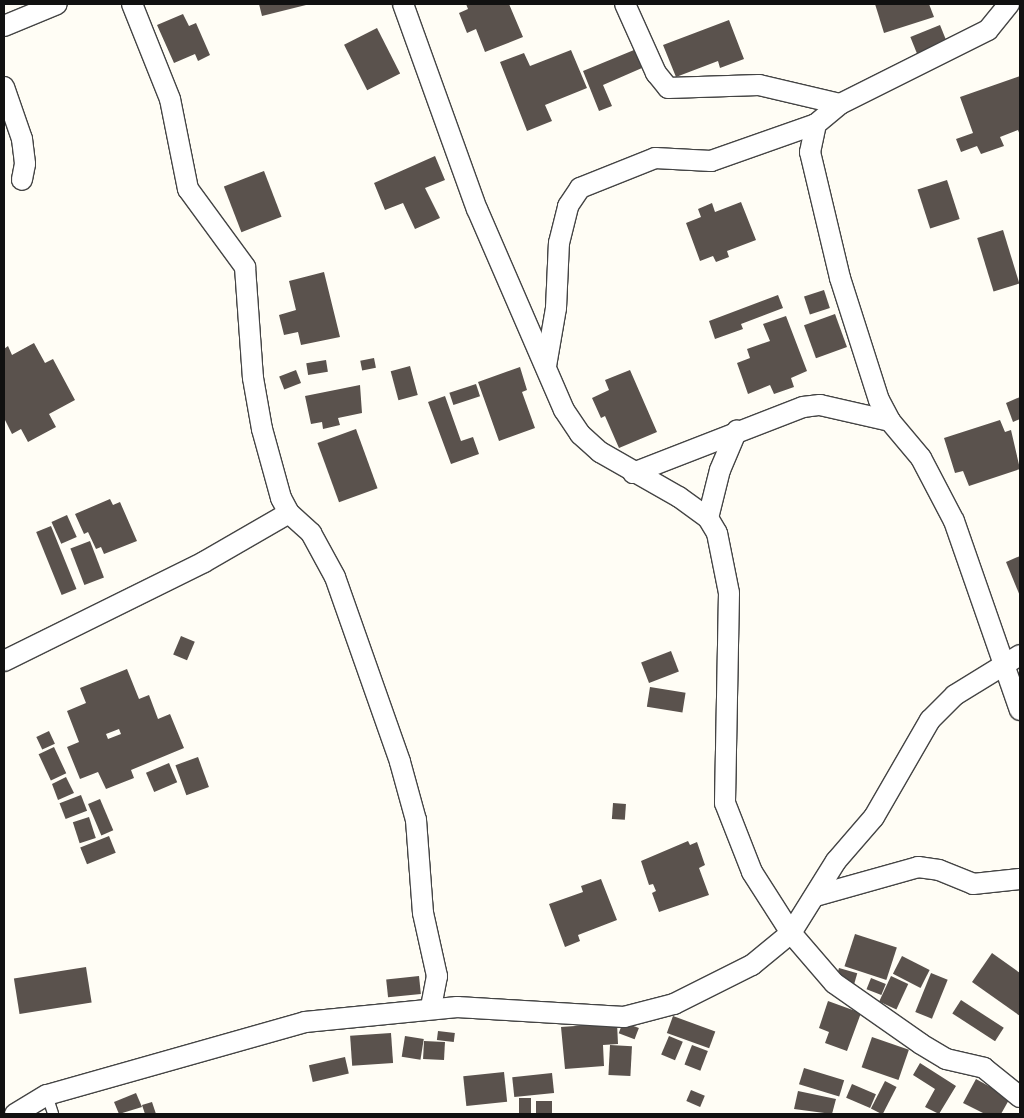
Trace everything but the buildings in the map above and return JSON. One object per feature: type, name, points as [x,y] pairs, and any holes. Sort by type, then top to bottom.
[{"type":"street","points":[[4,26],[57,4]]},
{"type":"street","points":[[132,4],[170,99],[188,189],[245,267],[258,408],[289,513],[311,533],[335,577],[400,762],[416,820],[424,883],[423,912],[437,976],[432,1008]]},
{"type":"street","points":[[403,4],[477,209],[564,410],[580,434],[634,473],[680,497],[708,518],[722,549],[729,593],[725,803],[752,872],[791,933],[824,975],[868,1010],[946,1058],[984,1068],[1020,1097]]},
{"type":"street","points":[[625,4],[656,73],[668,88],[759,85],[840,104]]},
{"type":"street","points":[[546,366],[556,308],[559,244],[568,206],[580,188],[655,158],[711,161],[816,124],[840,104],[988,30],[1009,4]]},
{"type":"street","points":[[4,87],[22,139],[26,164],[22,180]]},
{"type":"street","points":[[816,124],[811,136],[812,173],[840,278],[890,421],[921,458],[954,521],[1013,659],[1020,710]]},
{"type":"street","points":[[634,473],[738,430],[803,406],[820,405],[890,421]]},
{"type":"street","points":[[708,518],[720,470],[738,430]]},
{"type":"street","points":[[4,661],[196,566],[289,513]]},
{"type":"street","points":[[15,1114],[50,1105],[305,1022],[432,1008],[507,1007],[604,1018],[643,1014],[719,984],[752,965],[791,933],[836,862],[874,817],[930,720],[955,694],[1013,659]]},
{"type":"street","points":[[815,896],[918,867],[939,870],[973,884],[1020,879]]}]
